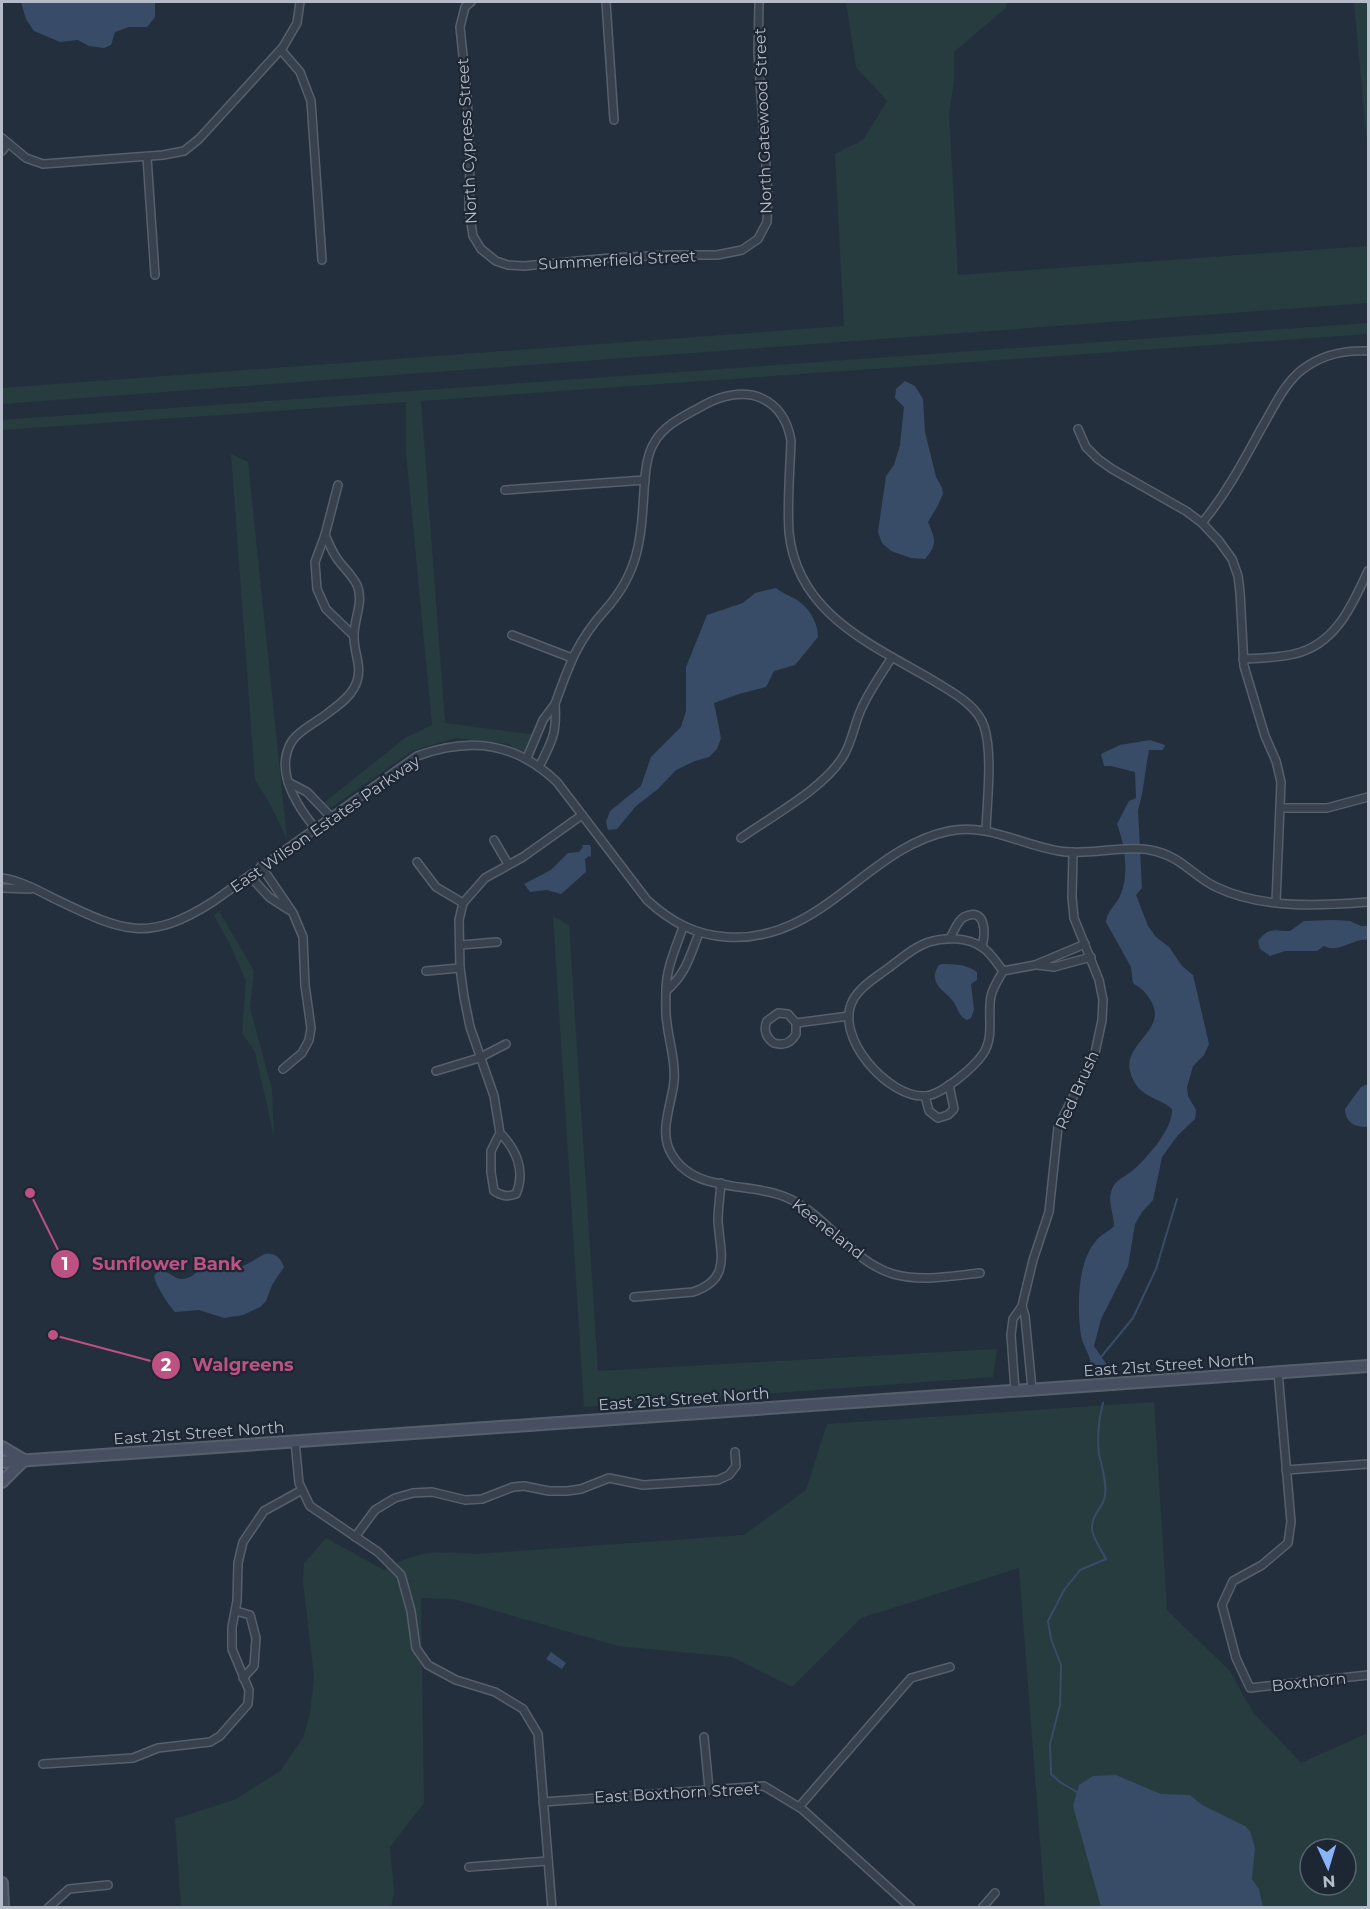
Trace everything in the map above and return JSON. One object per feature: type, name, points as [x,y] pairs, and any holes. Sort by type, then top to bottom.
[{"type":"main road","name":"East 21st Street North","points":[[2,1462],[1368,1365]]},
{"type":"main road","points":[[2,1447],[24,1460],[2,1482]]},
{"type":"main road","points":[[2,1883],[3,1908]]},
{"type":"street","points":[[2,138],[26,158],[42,164],[147,157],[184,151],[199,139],[281,50],[297,23],[300,2]]},
{"type":"street","name":"North Cypress Street","points":[[471,2],[465,7],[459,27],[467,95],[470,158],[469,210],[473,236],[479,246]]},
{"type":"street","points":[[606,2],[614,120]]},
{"type":"street","name":"North Gatewood Street","points":[[758,239],[767,222],[768,195],[758,52],[759,2]]},
{"type":"street","points":[[281,50],[300,72],[311,101],[322,260]]},
{"type":"street","points":[[2,151],[8,143]]},
{"type":"street","points":[[147,157],[155,275]]},
{"type":"street","name":"Summerfield Street","points":[[479,246],[496,261],[508,265],[524,266],[631,257],[717,255],[742,250],[758,239]]},
{"type":"street","points":[[1202,523],[1221,500],[1281,395],[1296,375],[1330,354],[1368,351]]},
{"type":"street","points":[[527,758],[543,720],[555,704],[572,658],[590,627],[626,583],[636,560],[642,536],[645,480],[653,443],[674,422],[713,400],[744,394],[765,401],[782,416],[789,427],[791,441],[789,533],[796,565],[814,597],[827,612],[855,635],[960,698],[975,711],[984,725],[988,775],[986,830]]},
{"type":"street","points":[[1078,429],[1086,447],[1098,459],[1112,470],[1186,511],[1202,523],[1232,559],[1238,576],[1243,659],[1252,698],[1276,761],[1281,782],[1276,902]]},
{"type":"street","points":[[506,490],[645,480]]},
{"type":"street","points":[[338,485],[325,536],[315,562],[317,589],[326,609],[354,636]]},
{"type":"street","points":[[315,828],[288,782],[285,768],[286,754],[293,739],[346,699],[359,675],[359,659],[354,636],[360,601],[358,587],[337,558],[325,536]]},
{"type":"street","points":[[1243,659],[1296,654],[1310,649],[1327,638],[1349,611],[1368,572]]},
{"type":"street","points":[[512,635],[572,658]]},
{"type":"street","points":[[741,838],[830,774],[852,739],[858,714],[867,696],[892,657]]},
{"type":"street","points":[[539,766],[553,738],[556,724],[555,704]]},
{"type":"street","name":"East Wilson Estates Parkway","points":[[2,878],[18,881],[122,927],[153,928],[170,925],[191,916],[250,876],[417,756],[439,748],[469,745],[509,751],[539,766],[557,782],[647,900],[664,915],[683,927],[699,933],[741,938],[763,935],[785,928],[805,919],[912,844],[949,831],[971,829],[986,830],[1038,846],[1073,852],[1148,849],[1178,859],[1214,887],[1232,894],[1276,902],[1321,906],[1368,902]]},
{"type":"street","points":[[288,782],[307,792],[331,817]]},
{"type":"street","points":[[1281,808],[1327,808],[1368,797]]},
{"type":"street","points":[[500,1133],[512,1145],[517,1156],[519,1186],[516,1194],[510,1196],[502,1196],[494,1191],[491,1151],[500,1133],[494,1096],[470,1028],[460,968],[459,920],[463,903],[485,878],[523,857],[582,815]]},
{"type":"street","points":[[494,840],[508,864]]},
{"type":"street","name":"Red Brush","points":[[1015,1390],[1011,1335],[1013,1318],[1022,1306],[1048,1212],[1058,1127],[1095,1053],[1100,1038],[1103,1000],[1099,980],[1074,918],[1073,852]]},
{"type":"street","points":[[417,862],[436,887],[463,903]]},
{"type":"street","points":[[261,866],[293,913],[303,937],[305,985],[311,1028],[309,1040],[302,1053],[283,1069]]},
{"type":"street","points":[[250,876],[268,897],[293,913]]},
{"type":"street","name":"East Wilson Estates Parkway","points":[[2,888],[36,889]]},
{"type":"street","points":[[950,938],[964,917],[974,916],[984,923],[985,937],[982,946]]},
{"type":"street","name":"Keeneland","points":[[683,927],[666,978],[667,1023],[675,1060],[674,1082],[665,1133],[668,1147],[684,1170],[695,1178],[760,1189],[790,1199],[812,1214],[855,1252],[892,1273],[917,1278],[980,1273]]},
{"type":"street","points":[[666,991],[678,981],[685,969],[699,933]]},
{"type":"street","points":[[950,938],[982,946],[1003,971],[991,994],[990,1033],[983,1053],[964,1074],[949,1085],[925,1096],[905,1093],[889,1085],[879,1075],[854,1042],[849,1016],[852,1000],[878,976],[926,943],[950,938]]},
{"type":"street","points":[[460,945],[497,942]]},
{"type":"street","points":[[1003,971],[1035,965],[1084,944]]},
{"type":"street","points":[[1035,965],[1054,967],[1091,957]]},
{"type":"street","points":[[426,971],[460,968]]},
{"type":"street","points":[[778,1013],[788,1014],[796,1023],[796,1034],[789,1042],[774,1043],[766,1035],[767,1021],[778,1013]]},
{"type":"street","points":[[796,1023],[849,1016]]},
{"type":"street","points":[[436,1071],[480,1058],[506,1044]]},
{"type":"street","points":[[925,1096],[929,1111],[938,1118],[948,1115],[954,1109],[949,1085]]},
{"type":"street","points":[[634,1297],[693,1292],[702,1289],[716,1278],[723,1257],[718,1221],[721,1183]]},
{"type":"street","name":"Red Brush","points":[[1022,1306],[1032,1389]]},
{"type":"street","points":[[1278,1372],[1286,1470],[1368,1464]]},
{"type":"street","points":[[295,1441],[299,1483],[310,1506],[378,1552],[401,1575],[411,1611],[416,1648],[428,1665],[456,1680],[495,1692],[523,1709],[538,1734],[552,1908]]},
{"type":"street","points":[[355,1537],[375,1510],[395,1498],[413,1493],[432,1492],[465,1500],[482,1499],[513,1487],[524,1486],[549,1491],[567,1491],[580,1489],[609,1478],[643,1485],[718,1480],[729,1475],[736,1466],[735,1452]]},
{"type":"street","name":"Boxthorn","points":[[1286,1470],[1291,1522],[1288,1543],[1262,1564],[1233,1581],[1222,1605],[1236,1658],[1250,1688],[1368,1675]]},
{"type":"street","points":[[43,1764],[133,1758],[158,1748],[210,1742],[220,1736],[248,1704],[249,1690],[232,1650],[238,1563],[243,1542],[264,1511],[302,1490]]},
{"type":"street","points":[[236,1611],[250,1615],[256,1638],[254,1666],[243,1678]]},
{"type":"street","points":[[799,1807],[911,1678],[950,1667]]},
{"type":"street","points":[[704,1737],[709,1789]]},
{"type":"street","name":"East Boxthorn Street","points":[[543,1802],[764,1786],[799,1807],[911,1908]]},
{"type":"street","points":[[469,1867],[548,1861]]},
{"type":"street","points":[[48,1908],[69,1889],[108,1885]]},
{"type":"street","points":[[982,1908],[994,1893]]},
{"type":"green space","points":[[846,2],[1006,2],[1007,7],[954,52],[954,82],[949,113],[958,275],[1368,246],[1368,303],[2,404],[2,388],[844,326],[835,154],[863,140],[887,101],[856,67]]},
{"type":"green space","points":[[1354,2],[1368,2],[1368,156]]},
{"type":"green space","points":[[1368,323],[1368,334],[421,401],[445,723],[537,735],[527,758],[509,744],[456,738],[414,750],[331,808],[321,805],[405,738],[432,725],[406,452],[406,402],[2,430],[2,420]]},
{"type":"green space","points":[[231,454],[248,462],[287,839],[269,802],[255,780]]},
{"type":"green space","points":[[219,911],[254,971],[250,1008],[272,1089],[274,1137],[255,1052],[242,1033],[246,981],[231,946],[214,916]]},
{"type":"green space","points":[[553,916],[569,925],[598,1371],[997,1349],[993,1377],[584,1407]]},
{"type":"green space","points":[[1154,1402],[1167,1610],[1230,1671],[1252,1711],[1301,1763],[1368,1733],[1368,1907],[1045,1907],[1019,1568],[861,1618],[792,1687],[732,1657],[618,1646],[454,1599],[421,1598],[424,1803],[390,1847],[394,1893],[391,1907],[181,1907],[175,1819],[236,1799],[280,1771],[303,1738],[310,1714],[314,1676],[303,1583],[304,1563],[326,1538],[384,1570],[408,1558],[428,1553],[475,1554],[744,1535],[806,1490],[827,1424]]},
{"type":"water","points":[[21,2],[155,2],[155,17],[147,27],[129,27],[115,32],[111,45],[104,48],[89,46],[78,40],[60,42],[34,31],[26,19]]},
{"type":"water","points":[[905,381],[915,386],[923,399],[925,432],[936,477],[943,494],[928,522],[934,545],[925,559],[911,558],[891,551],[882,543],[878,532],[886,476],[894,465],[900,445],[904,407],[895,398],[896,389]]},
{"type":"water","points":[[776,588],[808,610],[815,623],[818,637],[795,665],[774,671],[766,687],[714,703],[721,738],[717,749],[709,757],[676,770],[658,789],[636,806],[617,829],[608,830],[606,822],[610,811],[641,786],[651,757],[681,727],[686,711],[686,667],[707,615],[743,603],[755,593]]},
{"type":"water","points":[[1150,740],[1165,745],[1163,750],[1149,750],[1138,810],[1142,888],[1136,895],[1148,926],[1156,937],[1169,947],[1182,966],[1193,975],[1209,1044],[1204,1055],[1193,1066],[1187,1087],[1188,1096],[1196,1110],[1195,1119],[1178,1135],[1162,1157],[1153,1200],[1135,1224],[1128,1266],[1101,1319],[1094,1346],[1107,1365],[1091,1365],[1081,1335],[1079,1312],[1080,1286],[1085,1261],[1098,1239],[1114,1226],[1110,1198],[1114,1186],[1152,1151],[1164,1134],[1172,1109],[1139,1088],[1130,1069],[1131,1058],[1154,1019],[1154,1008],[1146,993],[1133,983],[1131,967],[1106,922],[1109,912],[1119,898],[1124,881],[1124,851],[1117,824],[1129,801],[1136,798],[1135,772],[1104,766],[1101,754],[1120,745]]},
{"type":"water","points":[[582,845],[591,847],[591,857],[585,859],[586,872],[561,894],[547,890],[530,892],[524,884],[551,870],[568,853],[579,852]]},
{"type":"water","points":[[1334,920],[1368,926],[1368,940],[1335,948],[1324,946],[1317,951],[1285,951],[1270,956],[1260,949],[1258,941],[1269,931],[1290,931],[1304,921]]},
{"type":"water","points":[[941,964],[964,966],[977,972],[977,980],[971,984],[974,1010],[971,1018],[967,1020],[962,1016],[953,1001],[938,986],[935,972]]},
{"type":"water","points":[[1368,1084],[1368,1127],[1352,1124],[1347,1118],[1345,1109],[1361,1087]]},
{"type":"water","points":[[265,1254],[277,1256],[284,1267],[272,1285],[266,1301],[260,1307],[243,1315],[224,1318],[199,1310],[175,1312],[157,1285],[154,1276],[158,1271],[162,1271],[183,1279],[207,1265],[234,1268],[248,1264]]},
{"type":"water","points":[[551,1652],[566,1663],[562,1669],[546,1659]]},
{"type":"water","points":[[1116,1775],[1161,1794],[1190,1795],[1202,1805],[1245,1826],[1250,1831],[1255,1848],[1252,1879],[1259,1889],[1263,1907],[1101,1907],[1073,1806],[1079,1785],[1093,1776]]},
{"type":"waterway","points":[[1101,1357],[1133,1318],[1156,1269],[1177,1199]]},
{"type":"waterway","points":[[1077,1792],[1051,1774],[1050,1744],[1060,1705],[1061,1665],[1051,1639],[1048,1621],[1064,1590],[1080,1570],[1106,1559],[1092,1530],[1093,1519],[1105,1496],[1105,1480],[1098,1441],[1103,1403]]},
{"type":"place","name":"Sunflower Bank","points":[[30,1193]]},
{"type":"place","name":"Walgreens","points":[[53,1335]]}]
